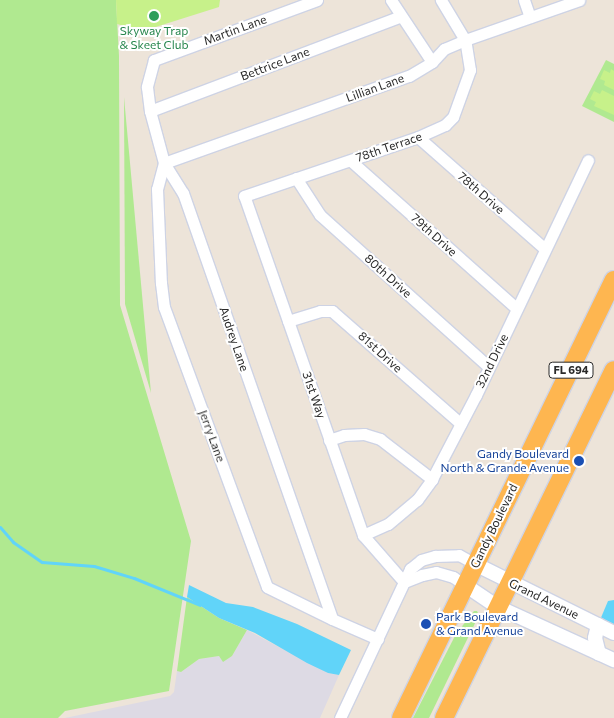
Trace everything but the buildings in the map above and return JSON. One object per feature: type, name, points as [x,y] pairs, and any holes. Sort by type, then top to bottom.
[{"type":"highway","name":"Gandy Boulevard","points":[[401,718],[614,280]]},
{"type":"highway","name":"FL 694","points":[[444,718],[614,370]]},
{"type":"street","name":"Martin Lane","points":[[154,60],[317,0]]},
{"type":"street","points":[[391,0],[432,62]]},
{"type":"street","points":[[441,0],[465,40]]},
{"type":"street","points":[[524,0],[530,17]]},
{"type":"street","name":"Lillian Lane","points":[[164,163],[409,76],[432,62],[444,49],[579,0]]},
{"type":"street","name":"Bettrice Lane","points":[[150,111],[401,16]]},
{"type":"street","name":"78th Terrace","points":[[244,196],[351,161],[441,128],[453,117],[470,70],[465,40]]},
{"type":"street","name":"Audrey Lane","points":[[154,60],[147,87],[150,111],[164,163],[183,193],[332,619]]},
{"type":"street","name":"78th Drive","points":[[418,137],[544,248]]},
{"type":"street","name":"32nd Drive","points":[[363,534],[388,524],[418,500],[432,479],[489,367],[544,248],[588,160]]},
{"type":"street","name":"79th Drive","points":[[351,161],[517,309]]},
{"type":"street","name":"Jerry Lane","points":[[164,163],[157,189],[161,283],[164,307],[267,587],[378,639]]},
{"type":"street","name":"80th Drive","points":[[296,178],[320,215],[489,367]]},
{"type":"street","name":"31st Way","points":[[244,196],[363,534],[404,582]]},
{"type":"street","name":"81st Drive","points":[[288,321],[320,311],[332,311],[461,424]]},
{"type":"street","points":[[330,440],[344,435],[364,434],[380,439],[432,479]]},
{"type":"street","points":[[340,718],[410,569],[421,560],[435,556],[459,555],[475,564]]},
{"type":"street","name":"Grand Avenue","points":[[475,564],[614,633]]},
{"type":"street","points":[[404,582],[436,572],[453,577],[465,585]]},
{"type":"street","name":"Grand Avenue","points":[[465,585],[498,607],[614,660]]},
{"type":"street","points":[[598,625],[595,638],[599,654]]},
{"type":"shaded area","points":[[247,630],[328,673],[339,675],[320,718],[65,718],[170,696],[174,692],[177,671],[181,672],[199,659],[219,656],[223,661],[232,656]]},
{"type":"green space","points":[[0,0],[116,0],[119,56],[120,305],[191,541],[169,691],[65,711],[58,718],[0,718]]},
{"type":"green space","name":"Skyway Trap & Skeet Club","points":[[116,0],[220,0],[219,7],[143,31],[117,24]]},
{"type":"green space","points":[[606,60],[614,64],[614,122],[582,106]]},
{"type":"green space","points":[[611,69],[614,71],[614,90],[604,85],[605,81],[600,79],[604,70],[610,73]]},
{"type":"green space","points":[[602,90],[614,96],[614,115],[594,106],[596,102],[590,99],[594,91],[600,94]]},
{"type":"green space","points":[[124,97],[151,393],[125,304]]},
{"type":"green space","points":[[187,597],[219,618],[247,630],[232,656],[223,662],[219,656],[199,659],[181,672],[177,671]]},
{"type":"green space","points":[[474,611],[477,611],[479,615],[429,718],[413,718],[456,634]]},
{"type":"water","points":[[189,585],[226,603],[253,607],[297,624],[351,650],[339,675],[328,673],[255,633],[219,618],[187,597]]},
{"type":"water","points":[[614,600],[614,627],[600,620],[608,601]]},
{"type":"waterway","points":[[0,527],[13,542],[42,562],[94,566],[134,578],[200,605]]},
{"type":"place","name":"Skyway Trap & Skeet Club","points":[[154,16]]},
{"type":"place","name":"Gandy Boulevard North & Grande Avenue","points":[[579,461]]},
{"type":"place","name":"Park Boulevard & Grand Avenue","points":[[426,624]]}]
